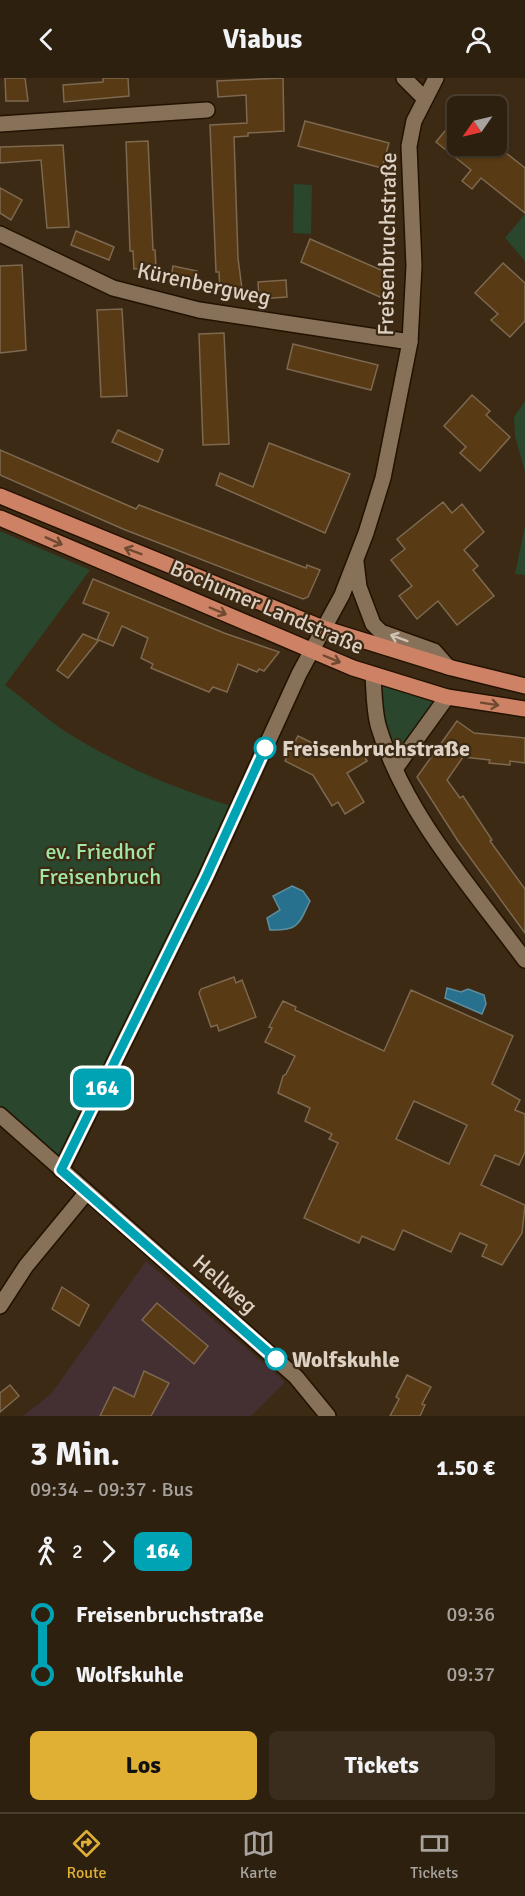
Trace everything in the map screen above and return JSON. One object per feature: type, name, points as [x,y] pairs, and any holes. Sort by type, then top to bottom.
[{"type":"main road","name":"Bochumer Landstraße","points":[[0,496],[323,628],[448,667],[525,686]]},
{"type":"main road","name":"Bochumer Landstraße","points":[[0,518],[373,675],[447,697],[525,709]]},
{"type":"street","points":[[404,78],[424,98]]},
{"type":"street","name":"Freisenbruchstraße","points":[[61,1170],[206,877],[311,650],[342,595],[356,558],[383,478],[410,342],[414,266],[410,146],[414,121],[436,78]]},
{"type":"street","points":[[0,124],[207,110]]},
{"type":"street","name":"Kürenbergweg","points":[[0,234],[113,288],[199,310],[410,342]]},
{"type":"street","name":"Bochumer Landstraße","points":[[356,558],[359,587],[373,624],[381,632],[434,651],[448,667]]},
{"type":"street","points":[[373,675],[378,722],[395,769],[440,844],[525,960]]},
{"type":"street","points":[[395,769],[447,697]]},
{"type":"street","name":"Hellweg","points":[[0,1115],[296,1377],[328,1416]]},
{"type":"street","points":[[0,1305],[26,1266],[87,1192]]},
{"type":"shaded area","points":[[146,1261],[285,1382],[251,1416],[23,1416],[51,1394]]},
{"type":"green space","points":[[294,184],[312,185],[311,234],[293,233]]},
{"type":"green space","points":[[525,214],[525,261],[505,238]]},
{"type":"green space","points":[[525,401],[525,472],[515,436],[514,417]]},
{"type":"green space","points":[[525,526],[525,575],[515,574]]},
{"type":"green space","name":"ev. Friedhof Freisenbruch","points":[[0,531],[90,570],[5,685],[63,730],[104,754],[170,784],[238,808],[61,1168],[0,1106]]},
{"type":"green space","points":[[374,676],[446,697],[395,767]]},
{"type":"water","points":[[292,886],[303,891],[310,901],[303,915],[293,927],[270,930],[267,918],[280,910],[273,896]]},
{"type":"water","points":[[447,988],[461,992],[468,989],[484,995],[486,1004],[482,1014],[445,998]]},
{"type":"building","points":[[5,78],[25,78],[28,101],[6,101]]},
{"type":"building","points":[[103,78],[128,78],[129,96],[64,102],[63,85],[103,82]]},
{"type":"building","points":[[283,78],[284,131],[248,133],[248,136],[234,137],[238,258],[242,289],[220,290],[219,272],[216,272],[210,125],[247,123],[246,95],[218,97],[217,81]]},
{"type":"building","points":[[305,121],[389,143],[382,168],[298,146]]},
{"type":"building","points":[[447,128],[447,151],[436,142]]},
{"type":"building","points":[[148,141],[153,250],[155,250],[156,268],[134,269],[133,251],[130,251],[126,142]]},
{"type":"building","points":[[63,145],[69,227],[47,228],[41,160],[0,163],[0,147]]},
{"type":"building","points":[[507,154],[525,168],[525,213],[481,178],[472,189],[462,181],[471,170],[454,156],[507,156]]},
{"type":"building","points":[[0,188],[22,200],[11,220],[0,213]]},
{"type":"building","points":[[76,231],[114,247],[109,260],[71,245]]},
{"type":"building","points":[[310,239],[390,274],[380,297],[301,262]]},
{"type":"building","points":[[503,263],[525,283],[525,321],[510,337],[491,320],[498,314],[475,293]]},
{"type":"building","points":[[22,265],[26,350],[0,353],[0,266]]},
{"type":"building","points":[[173,266],[197,271],[194,284],[171,278]]},
{"type":"building","points":[[286,280],[287,297],[259,299],[258,282]]},
{"type":"building","points":[[122,309],[127,396],[101,397],[97,310]]},
{"type":"building","points":[[224,333],[229,444],[203,445],[199,334]]},
{"type":"building","points":[[293,344],[378,365],[371,390],[287,369]]},
{"type":"building","points":[[472,395],[490,411],[486,415],[510,437],[480,471],[460,453],[466,447],[444,426]]},
{"type":"building","points":[[118,430],[163,450],[158,462],[112,442]]},
{"type":"building","points":[[269,443],[350,474],[325,533],[216,485],[220,473],[253,487]]},
{"type":"building","points":[[0,450],[136,509],[139,505],[306,568],[307,565],[320,570],[308,597],[303,599],[123,529],[0,475]]},
{"type":"building","points":[[443,502],[452,513],[462,504],[484,532],[464,550],[478,566],[473,570],[494,596],[457,625],[438,601],[417,619],[399,596],[412,586],[391,560],[405,549],[397,539]]},
{"type":"building","points":[[93,579],[224,633],[279,652],[264,671],[259,669],[257,672],[238,664],[227,692],[213,687],[209,692],[151,668],[153,664],[141,658],[148,638],[122,626],[113,646],[99,640],[68,678],[57,670],[83,634],[97,640],[109,613],[83,603]]},
{"type":"building","points":[[457,721],[474,733],[525,738],[525,763],[510,761],[510,765],[489,763],[490,760],[463,757],[447,780],[460,798],[463,796],[492,840],[490,841],[525,889],[525,933],[458,841],[417,777]]},
{"type":"building","points":[[298,736],[335,754],[356,742],[367,761],[347,773],[364,802],[345,814],[338,802],[332,806],[313,775],[285,761]]},
{"type":"building","points":[[234,977],[236,983],[242,980],[256,1017],[219,1031],[217,1025],[211,1027],[199,993],[201,989]]},
{"type":"building","points":[[411,990],[513,1036],[492,1084],[520,1100],[515,1110],[525,1114],[525,1152],[519,1165],[495,1155],[481,1185],[525,1205],[522,1233],[502,1265],[482,1256],[487,1245],[460,1233],[451,1252],[403,1230],[394,1250],[362,1236],[359,1243],[304,1218],[338,1143],[329,1139],[332,1134],[305,1121],[310,1108],[278,1093],[283,1076],[295,1056],[265,1042],[272,1028],[269,1027],[283,1001],[296,1007],[295,1010],[384,1051]],"holes":[[[414,1101],[467,1125],[449,1164],[396,1139]]]},
{"type":"building","points":[[62,1287],[89,1305],[79,1326],[52,1309]]},
{"type":"building","points":[[157,1303],[208,1346],[194,1364],[142,1320]]},
{"type":"building","points":[[144,1371],[169,1383],[151,1416],[100,1416],[114,1387],[134,1397]]},
{"type":"building","points":[[407,1375],[431,1387],[422,1404],[425,1405],[420,1416],[390,1416],[399,1399],[396,1397]]},
{"type":"building","points":[[10,1385],[19,1396],[0,1412],[0,1393]]},
{"type":"bus line","name":"164","points":[[265,748],[206,877],[61,1170],[276,1359]]},
{"type":"place","name":"Freisenbruchstraße","points":[[265,748]]},
{"type":"place","name":"Wolfskuhle","points":[[276,1359]]}]
